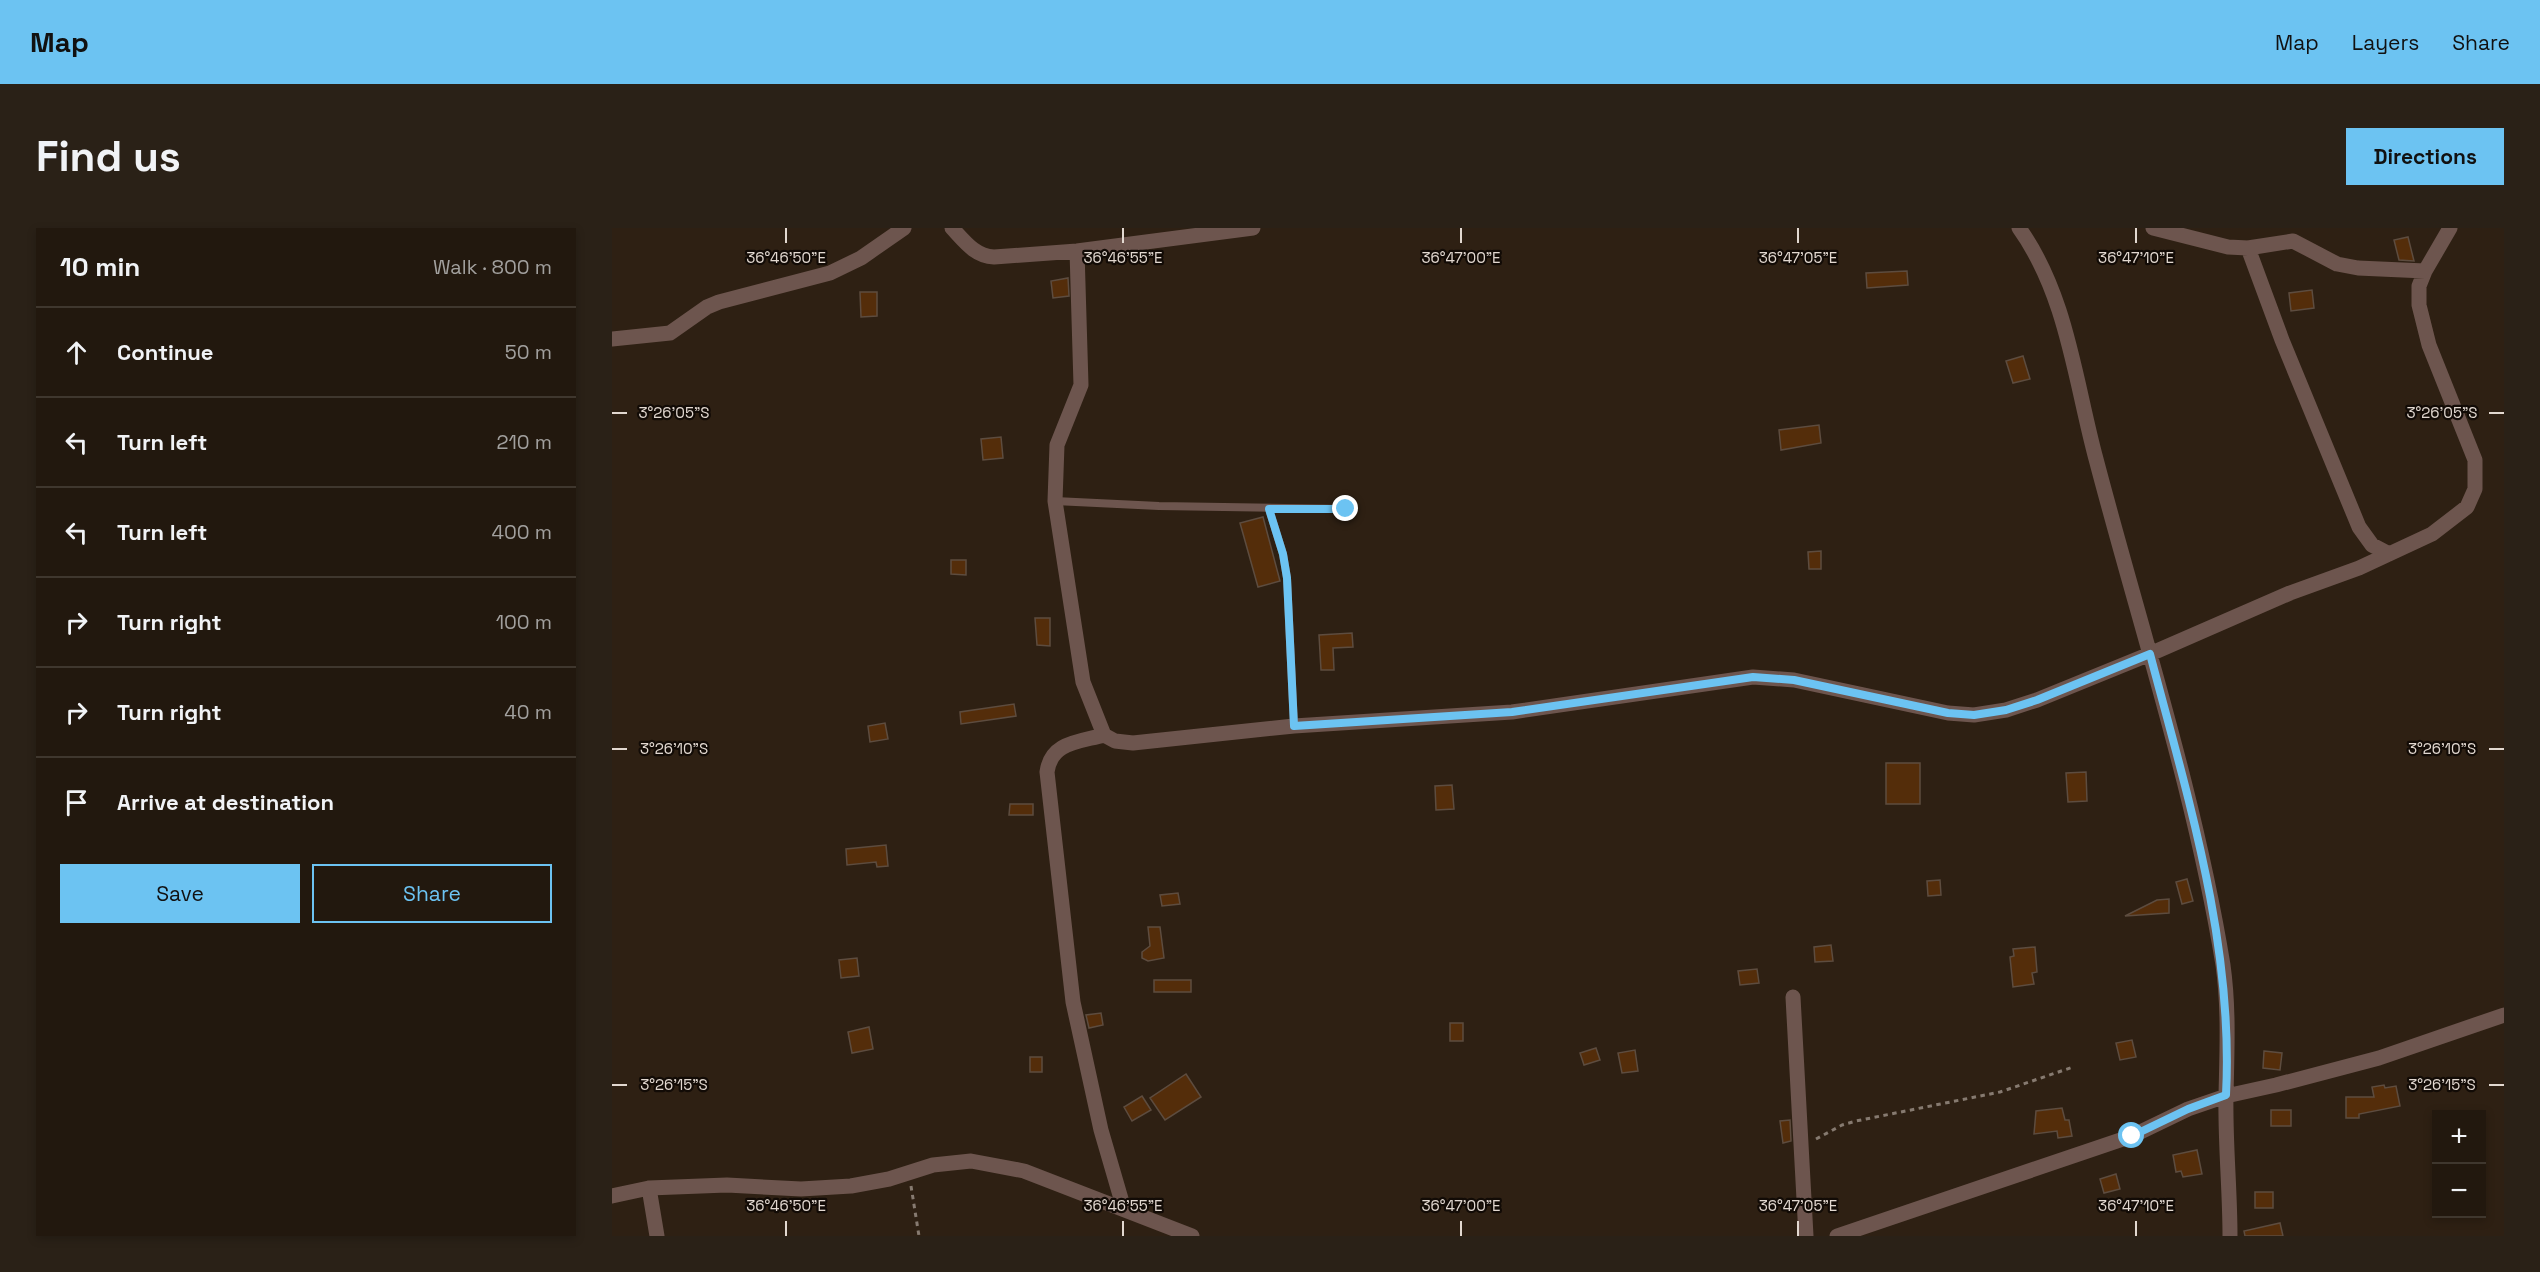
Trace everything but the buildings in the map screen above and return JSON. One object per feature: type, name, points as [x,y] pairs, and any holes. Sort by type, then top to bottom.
[{"type":"street","points":[[612,339],[670,333],[713,305],[830,273],[861,258],[904,228]]},
{"type":"street","points":[[952,228],[983,256],[1077,251],[1253,228]]},
{"type":"street","points":[[2019,228],[2037,252],[2060,311],[2096,458],[2187,792],[2223,966],[2228,1016],[2226,1095],[2230,1236]]},
{"type":"street","points":[[2153,228],[2228,247],[2248,248],[2293,241],[2337,264],[2392,271],[2425,271]]},
{"type":"street","points":[[1077,251],[1081,385],[1057,445],[1055,501],[1083,682],[1104,735],[1115,741],[1133,743],[1294,726],[1512,712],[1753,677],[1794,680],[1948,713],[1974,715],[2006,710],[2037,700],[2290,593],[2359,568],[2432,534],[2467,507],[2474,498],[2475,489],[2476,471],[2472,448],[2429,345],[2419,305],[2419,286],[2425,271],[2450,228]]},
{"type":"street","points":[[2248,248],[2282,340],[2359,526],[2372,545],[2389,554]]},
{"type":"street","points":[[1104,735],[1057,749],[1049,761],[1047,772],[1072,1002],[1101,1130],[1124,1209]]},
{"type":"street","points":[[1793,997],[1806,1236]]},
{"type":"street","points":[[1837,1236],[2132,1136],[2188,1109],[2226,1095],[2276,1085],[2379,1058],[2504,1015]]},
{"type":"street","points":[[612,1196],[649,1188],[727,1185],[811,1188],[851,1186],[889,1179],[908,1172],[953,1162],[995,1164],[1024,1171],[1192,1236]]},
{"type":"street","points":[[649,1188],[657,1236]]},
{"type":"lane","points":[[1055,501],[1269,509],[1346,509]]},
{"type":"lane","points":[[1269,509],[1283,554],[1287,578],[1294,726]]},
{"type":"path","points":[[1801,1147],[1842,1125],[2000,1092],[2073,1067]]},
{"type":"path","points":[[908,1172],[919,1236]]},
{"type":"route","points":[[1346,509],[1269,509],[1283,554],[1287,578],[1294,726],[1512,712],[1753,677],[1794,680],[1948,713],[1974,715],[2006,710],[2037,700],[2150,654],[2187,792],[2223,966],[2228,1016],[2228,1058],[2226,1095],[2188,1109],[2132,1136]]}]
